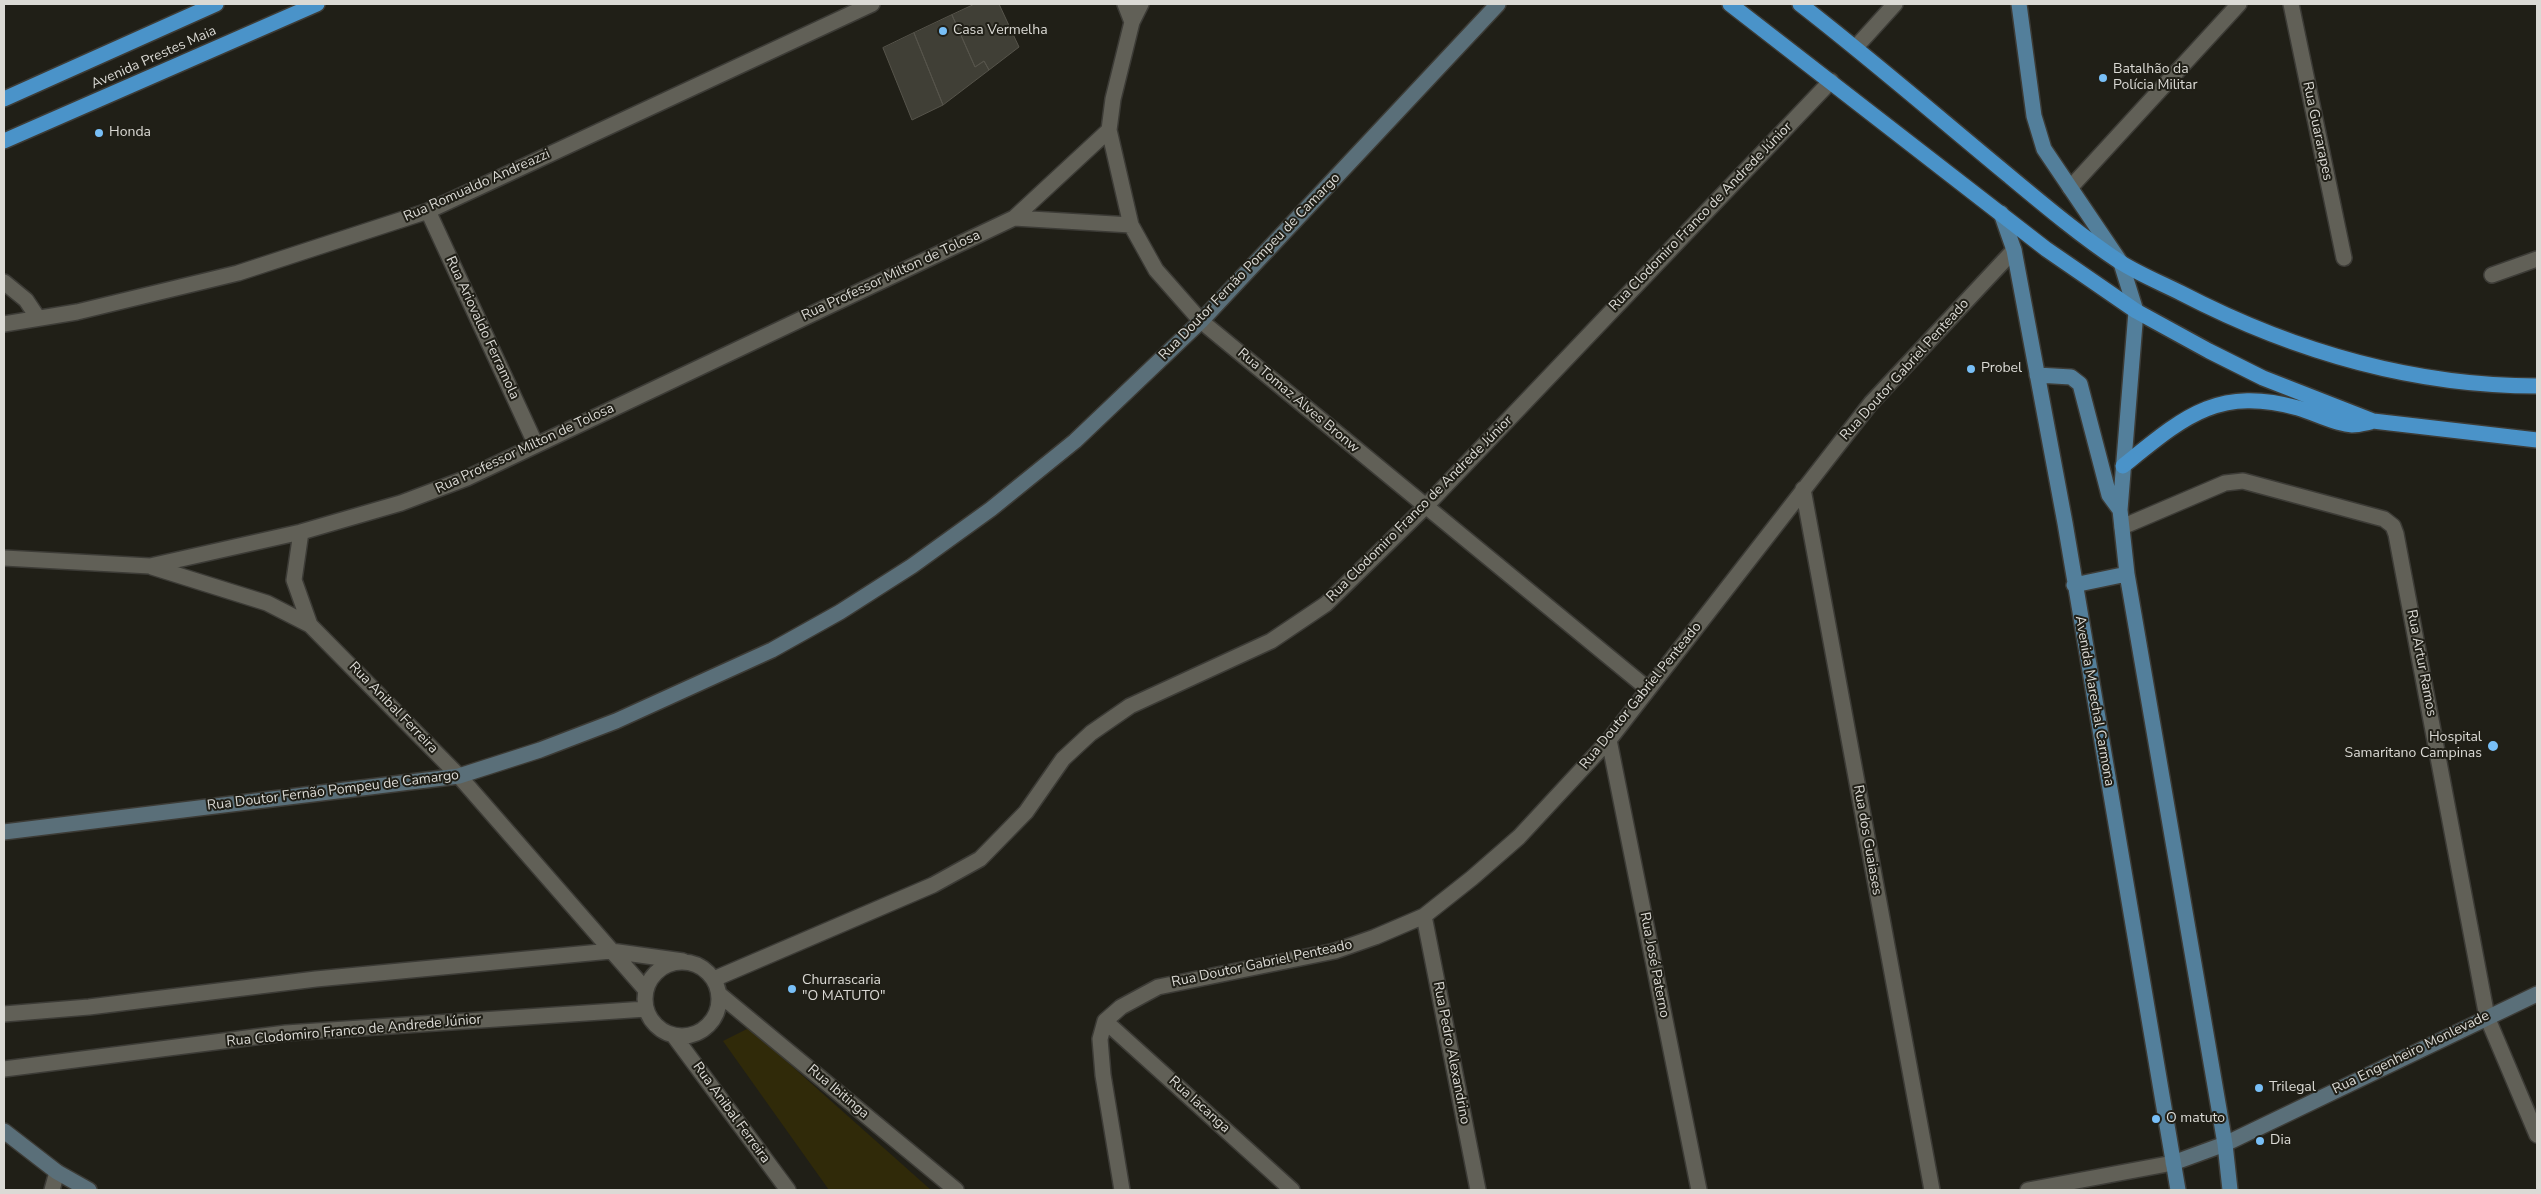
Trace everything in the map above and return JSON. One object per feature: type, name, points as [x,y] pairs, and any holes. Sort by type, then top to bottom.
[{"type":"highway","name":"Avenida Prestes Maia","points":[[4,99],[216,4]]},
{"type":"highway","name":"Avenida Prestes Maia","points":[[4,141],[316,4]]},
{"type":"highway","points":[[1730,4],[2046,249],[2136,311],[2263,378],[2373,421],[2537,440]]},
{"type":"highway","points":[[1800,4],[1856,47],[2048,208],[2121,263],[2252,328],[2308,348],[2369,366],[2490,386],[2537,386]]},
{"type":"highway","points":[[4,94],[33,86]]},
{"type":"highway","points":[[2123,466],[2172,427],[2207,409],[2230,401],[2257,400],[2297,408],[2353,425],[2373,421]]},
{"type":"main road","points":[[2019,4],[2034,116],[2044,149],[2121,263],[2136,311],[2120,510],[2127,574],[2225,1144],[2230,1190]]},
{"type":"main road","name":"Avenida Marechal Carmona","points":[[2001,213],[2014,250],[2065,523],[2178,1190]]},
{"type":"main road","points":[[2037,375],[2071,377],[2080,384],[2109,495],[2120,510]]},
{"type":"main road","points":[[2074,585],[2127,574]]},
{"type":"street","name":"Rua Romualdo Andreazzi","points":[[4,324],[142,298],[238,273],[428,211],[872,4]]},
{"type":"street","points":[[1125,4],[1132,22]]},
{"type":"street","name":"Rua Tomaz Alves Bronw","points":[[1141,4],[1132,22],[1115,92],[1109,130],[1131,225],[1156,270],[1201,321],[1648,690]]},
{"type":"street","name":"Rua Doutor Fernão Pompeu de Camargo","points":[[4,832],[459,776],[540,750],[642,710],[772,650],[840,612],[912,566],[991,509],[1075,441],[1201,321],[1498,4]]},
{"type":"street","points":[[1856,47],[1895,4]]},
{"type":"street","points":[[2070,188],[2239,4]]},
{"type":"street","name":"Rua Guararapes","points":[[2291,4],[2344,258]]},
{"type":"street","name":"Rua Clodomiro Franco de Andrede Júnior","points":[[714,979],[933,885],[980,859],[1026,812],[1063,759],[1091,733],[1130,706],[1271,641],[1326,604],[1426,507],[1831,81]]},
{"type":"street","name":"Rua Professor Milton de Tolosa","points":[[4,558],[150,566],[301,532],[409,500],[467,478],[1014,218],[1109,130]]},
{"type":"street","name":"Rua Ariovaldo Ferramola","points":[[428,211],[536,445]]},
{"type":"street","name":"Rua Professor Milton de Tolosa","points":[[1014,218],[1131,225]]},
{"type":"street","name":"Rua Doutor Gabriel Penteado","points":[[1105,1021],[1121,1006],[1158,986],[1335,951],[1424,916],[1472,878],[1519,836],[1609,740],[1872,403],[2014,250]]},
{"type":"street","points":[[2492,275],[2537,258]]},
{"type":"street","points":[[4,282],[26,300],[38,318]]},
{"type":"street","name":"Rua Artur Ramos","points":[[2122,527],[2225,483],[2243,480],[2384,519],[2392,526],[2400,554],[2487,1017],[2537,1135]]},
{"type":"street","name":"Rua dos Guaiases","points":[[1803,489],[1932,1190]]},
{"type":"street","points":[[301,532],[294,580],[310,624]]},
{"type":"street","name":"Rua Anibal Ferreira","points":[[150,566],[267,603],[310,624],[459,776],[646,989]]},
{"type":"street","name":"Rua José Paterno","points":[[1609,740],[1700,1190]]},
{"type":"street","name":"Rua Pedro Alexandrino","points":[[1424,916],[1478,1190]]},
{"type":"street","points":[[4,1014],[89,1007],[316,979],[611,951],[695,963],[706,970],[714,979],[719,994],[715,1017],[707,1027],[692,1035],[674,1036]]},
{"type":"street","points":[[646,1009],[646,989],[651,978],[659,968],[670,963],[683,961]]},
{"type":"street","name":"Rua Ibitinga","points":[[719,994],[956,1190]]},
{"type":"street","name":"Rua Engenheiro Monlevade","points":[[2028,1190],[2172,1163],[2225,1144],[2537,994]]},
{"type":"street","name":"Rua Clodomiro Franco de Andrede Júnior","points":[[4,1069],[286,1033],[646,1009]]},
{"type":"street","name":"Rua Anibal Ferreira","points":[[646,1009],[656,1026],[674,1036],[788,1190]]},
{"type":"street","points":[[1105,1021],[1100,1039],[1103,1075],[1122,1190]]},
{"type":"street","name":"Rua Iacanga","points":[[1105,1021],[1292,1190]]},
{"type":"street","points":[[4,1131],[57,1172],[89,1190]]},
{"type":"street","points":[[52,1190],[57,1172]]},
{"type":"shaded area","points":[[749,1028],[931,1190],[829,1190],[723,1041]]},
{"type":"building","points":[[975,4],[999,4],[1019,47],[989,70],[984,61],[975,67],[952,15]]},
{"type":"building","points":[[952,15],[975,67],[984,61],[989,70],[943,105],[914,33]]},
{"type":"building","points":[[914,33],[943,105],[912,120],[883,48]]},
{"type":"place","name":"Casa Vermelha","points":[[943,31]]},
{"type":"place","name":"Batalhão da Polícia Militar","points":[[2103,78]]},
{"type":"place","name":"Honda","points":[[99,133]]},
{"type":"place","name":"Probel","points":[[1971,369]]},
{"type":"place","name":"Hospital Samaritano Campinas","points":[[2493,746]]},
{"type":"place","name":"Churrascaria \"O MATUTO\"","points":[[792,989]]},
{"type":"place","name":"Trilegal","points":[[2259,1088]]},
{"type":"place","name":"O matuto","points":[[2156,1119]]},
{"type":"place","name":"Dia","points":[[2260,1141]]}]
